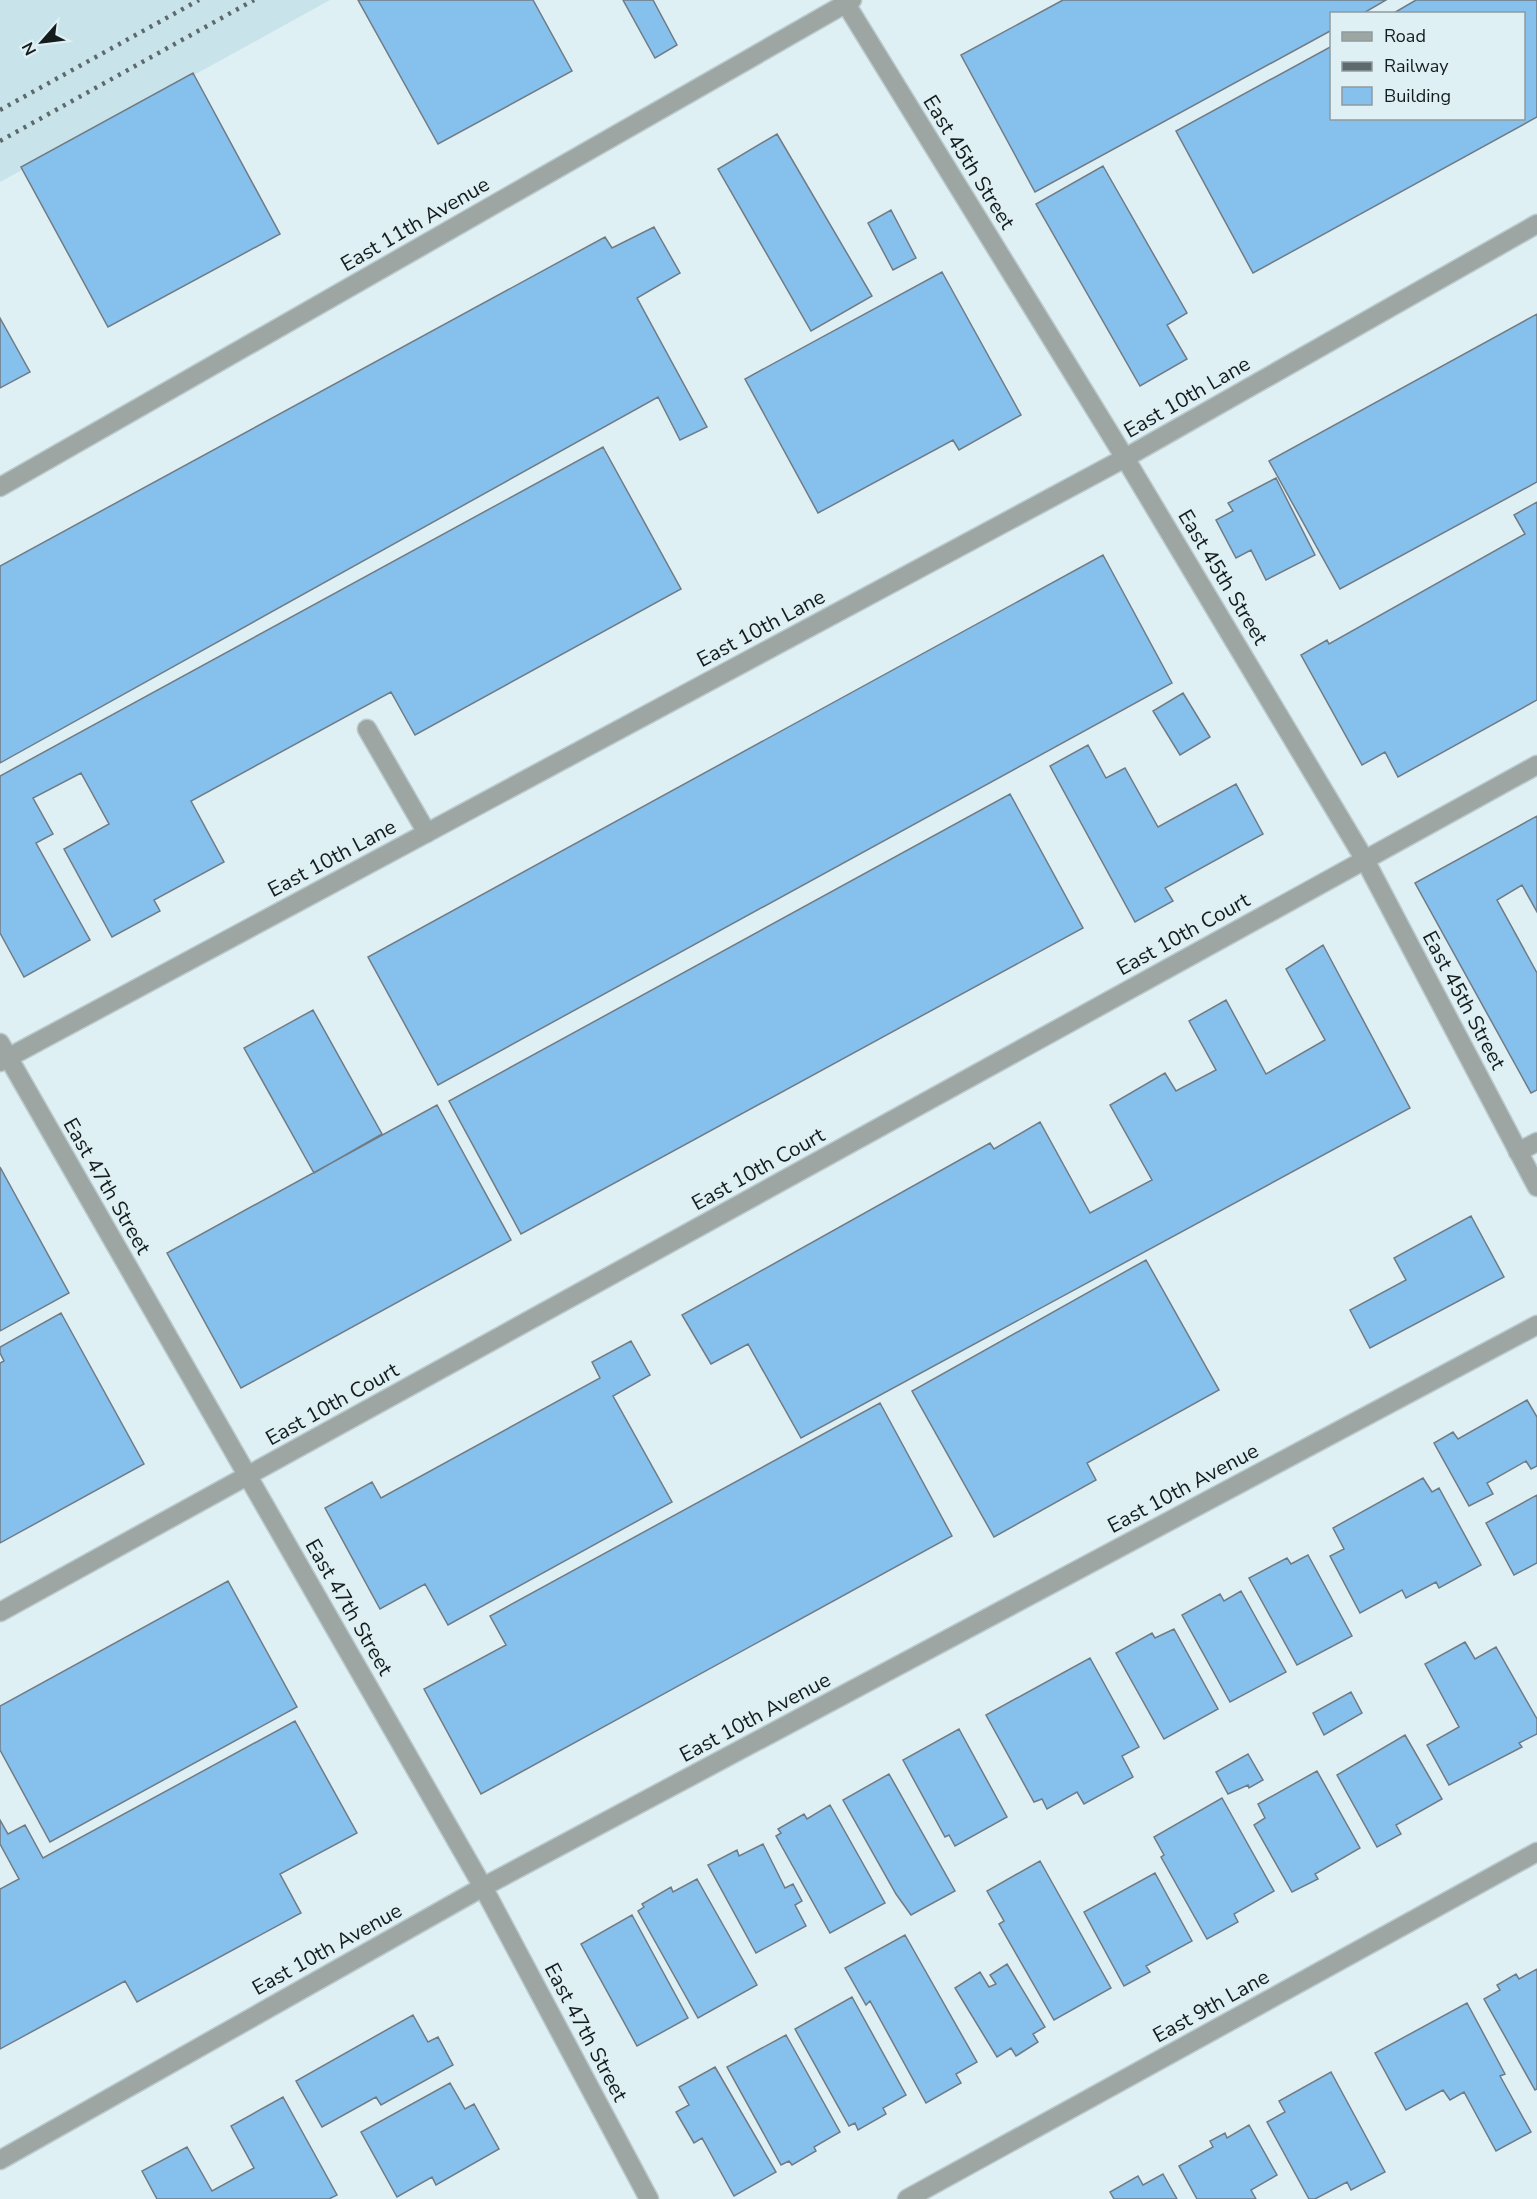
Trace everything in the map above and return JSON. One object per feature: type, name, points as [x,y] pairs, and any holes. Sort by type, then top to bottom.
[{"type":"street","name":"East 45th Street","points":[[849,2],[1365,860],[1537,1187]]},
{"type":"street","name":"East 11th Avenue","points":[[0,487],[849,2]]},
{"type":"street","name":"East 10th Lane","points":[[3,1054],[427,833],[1125,458],[1537,224]]},
{"type":"street","points":[[367,729],[427,833]]},
{"type":"street","name":"East 10th Court","points":[[0,1612],[1537,765]]},
{"type":"street","name":"East 47th Street","points":[[3,1054],[483,1887],[649,2199]]},
{"type":"street","points":[[1518,1152],[1537,1142]]},
{"type":"street","name":"East 10th Avenue","points":[[0,2160],[483,1887],[1537,1324]]},
{"type":"street","name":"East 9th Lane","points":[[907,2199],[1537,1852]]},
{"type":"shaded area","points":[[0,0],[330,0],[0,182]]},
{"type":"building","points":[[358,0],[533,0],[572,71],[438,144]]},
{"type":"building","points":[[623,0],[653,0],[677,45],[655,58]]},
{"type":"building","points":[[1063,0],[1386,0],[1365,12],[1330,12],[1330,31],[1035,192],[961,55]]},
{"type":"building","points":[[1416,0],[1537,0],[1537,117],[1253,273],[1176,131],[1330,47],[1330,120],[1525,120],[1525,12],[1395,12]]},
{"type":"building","points":[[193,73],[280,234],[108,327],[21,167]]},
{"type":"building","points":[[777,134],[872,296],[811,331],[718,169]]},
{"type":"building","points":[[1103,166],[1187,313],[1167,325],[1187,359],[1140,386],[1036,204]]},
{"type":"building","points":[[891,210],[916,258],[893,270],[868,223]]},
{"type":"building","points":[[654,227],[680,273],[637,298],[707,427],[680,440],[658,397],[0,763],[0,566],[605,237],[612,248]]},
{"type":"building","points":[[942,272],[1021,415],[959,450],[953,440],[818,513],[745,379]]},
{"type":"building","points":[[1537,314],[1537,482],[1340,589],[1269,461]]},
{"type":"building","points":[[0,318],[30,372],[0,388]]},
{"type":"building","points":[[603,447],[681,589],[415,735],[391,692],[191,801],[224,862],[154,900],[160,911],[112,937],[64,849],[109,824],[81,773],[33,798],[53,834],[36,843],[90,940],[24,977],[0,933],[0,776]]},
{"type":"building","points":[[1276,478],[1315,555],[1266,580],[1251,550],[1236,558],[1216,520],[1233,511],[1228,503]]},
{"type":"building","points":[[1537,502],[1537,700],[1398,777],[1385,752],[1362,765],[1301,655],[1327,640],[1329,644],[1525,534],[1514,515]]},
{"type":"building","points":[[1103,555],[1172,683],[438,1085],[368,957]]},
{"type":"building","points":[[1183,693],[1210,737],[1180,755],[1153,711]]},
{"type":"building","points":[[1088,745],[1106,778],[1125,768],[1158,827],[1236,784],[1263,834],[1165,888],[1173,901],[1135,922],[1050,766]]},
{"type":"building","points":[[1010,794],[1083,928],[521,1234],[449,1101]]},
{"type":"building","points":[[1537,816],[1537,912],[1522,885],[1497,900],[1537,973],[1537,1090],[1531,1093],[1415,883]]},
{"type":"building","points":[[1323,945],[1410,1108],[801,1438],[748,1344],[711,1364],[682,1315],[990,1143],[994,1149],[1040,1122],[1090,1213],[1152,1180],[1110,1105],[1165,1073],[1176,1091],[1216,1070],[1189,1021],[1226,1000],[1266,1074],[1325,1040],[1286,969]]},
{"type":"building","points":[[313,1010],[382,1134],[314,1173],[244,1048]]},
{"type":"building","points":[[437,1105],[511,1240],[241,1388],[167,1253]]},
{"type":"building","points":[[0,1167],[69,1293],[0,1331]]},
{"type":"building","points":[[1471,1216],[1504,1277],[1370,1348],[1350,1310],[1406,1280],[1394,1258]]},
{"type":"building","points":[[1146,1260],[1219,1390],[1087,1463],[1096,1480],[994,1537],[912,1391]]},
{"type":"building","points":[[61,1313],[144,1464],[0,1543],[0,1363],[4,1361],[0,1347]]},
{"type":"building","points":[[631,1341],[650,1375],[613,1396],[672,1502],[448,1625],[425,1584],[380,1609],[325,1508],[372,1482],[381,1498],[600,1378],[592,1362]]},
{"type":"building","points":[[1527,1400],[1537,1417],[1537,1466],[1531,1469],[1526,1461],[1487,1483],[1493,1494],[1469,1506],[1434,1443],[1453,1432],[1458,1439]]},
{"type":"building","points":[[880,1403],[952,1536],[481,1794],[424,1689],[506,1645],[490,1616]]},
{"type":"building","points":[[1423,1478],[1432,1492],[1439,1488],[1481,1565],[1439,1588],[1436,1582],[1406,1598],[1402,1590],[1360,1613],[1330,1556],[1344,1549],[1333,1528]]},
{"type":"building","points":[[1537,1495],[1537,1563],[1514,1575],[1486,1523]]},
{"type":"building","points":[[1308,1555],[1352,1636],[1297,1665],[1249,1578],[1287,1558],[1291,1564]]},
{"type":"building","points":[[228,1581],[297,1707],[50,1842],[0,1750],[0,1706]]},
{"type":"building","points":[[1241,1591],[1286,1672],[1230,1702],[1182,1615],[1220,1594],[1224,1601]]},
{"type":"building","points":[[1174,1629],[1218,1709],[1164,1739],[1116,1653],[1152,1633],[1155,1638]]},
{"type":"building","points":[[1465,1642],[1475,1659],[1496,1647],[1537,1719],[1537,1734],[1519,1743],[1522,1747],[1449,1785],[1427,1745],[1459,1727],[1425,1664]]},
{"type":"building","points":[[1090,1658],[1139,1747],[1122,1756],[1133,1777],[1084,1804],[1077,1792],[1047,1809],[1042,1799],[1034,1802],[986,1715]]},
{"type":"building","points":[[1351,1692],[1362,1713],[1324,1735],[1313,1713]]},
{"type":"building","points":[[295,1721],[357,1833],[280,1874],[301,1913],[137,2002],[125,1981],[0,2049],[0,1889],[19,1879],[0,1844],[0,1820],[8,1834],[25,1825],[43,1858]]},
{"type":"building","points":[[959,1729],[1007,1817],[955,1846],[949,1835],[945,1837],[903,1760]]},
{"type":"building","points":[[1405,1735],[1442,1799],[1396,1825],[1401,1834],[1377,1847],[1337,1775]]},
{"type":"building","points":[[1248,1754],[1263,1780],[1249,1788],[1248,1785],[1228,1794],[1216,1772]]},
{"type":"building","points":[[1317,1771],[1360,1848],[1315,1874],[1318,1879],[1292,1892],[1254,1825],[1265,1818],[1258,1804]]},
{"type":"building","points":[[889,1774],[955,1891],[911,1915],[896,1894],[843,1800]]},
{"type":"building","points":[[1222,1798],[1274,1891],[1234,1914],[1238,1922],[1207,1939],[1161,1857],[1164,1855],[1154,1837]]},
{"type":"building","points":[[830,1805],[885,1903],[830,1933],[776,1836],[781,1833],[778,1829],[804,1814],[807,1819]]},
{"type":"building","points":[[763,1844],[785,1888],[793,1884],[802,1901],[795,1905],[806,1926],[756,1953],[708,1865],[737,1850],[739,1856]]},
{"type":"building","points":[[1040,1861],[1111,1988],[1054,2020],[999,1924],[1004,1921],[987,1891]]},
{"type":"building","points":[[1155,1873],[1192,1941],[1146,1966],[1150,1972],[1124,1986],[1084,1912]]},
{"type":"building","points":[[697,1879],[757,1985],[698,2018],[638,1911],[644,1907],[642,1904],[671,1887],[673,1892]]},
{"type":"building","points":[[632,1915],[688,2018],[637,2046],[581,1944]]},
{"type":"building","points":[[905,1935],[977,2062],[956,2074],[961,2083],[926,2103],[870,2001],[866,2005],[845,1968]]},
{"type":"building","points":[[1007,1964],[1045,2027],[1033,2034],[1038,2042],[1016,2056],[1011,2048],[997,2057],[955,1988],[980,1972],[989,1987],[996,1984],[990,1975]]},
{"type":"building","points":[[1537,1969],[1537,2089],[1535,2090],[1484,1999],[1500,1990],[1497,1985],[1516,1974],[1519,1979]]},
{"type":"building","points":[[852,1997],[906,2095],[883,2108],[886,2114],[858,2130],[855,2123],[849,2126],[795,2029]]},
{"type":"building","points":[[1467,2003],[1505,2074],[1500,2076],[1531,2132],[1496,2151],[1464,2092],[1450,2100],[1443,2090],[1406,2110],[1375,2053]]},
{"type":"building","points":[[413,2015],[428,2042],[438,2037],[453,2065],[381,2105],[376,2097],[322,2127],[296,2081]]},
{"type":"building","points":[[786,2035],[840,2132],[814,2147],[816,2151],[792,2165],[789,2161],[781,2165],[727,2067]]},
{"type":"building","points":[[715,2067],[776,2172],[734,2196],[702,2138],[694,2143],[676,2112],[689,2105],[679,2087]]},
{"type":"building","points":[[1331,2072],[1385,2172],[1351,2190],[1347,2182],[1315,2199],[1309,2199],[1267,2122],[1285,2112],[1279,2101]]},
{"type":"building","points":[[450,2083],[465,2109],[474,2104],[499,2149],[436,2185],[432,2177],[397,2197],[361,2132]]},
{"type":"building","points":[[283,2097],[337,2195],[329,2199],[157,2199],[142,2171],[187,2147],[212,2191],[254,2168],[231,2126]]},
{"type":"building","points":[[1249,2125],[1277,2175],[1251,2190],[1256,2199],[1197,2199],[1179,2166],[1213,2147],[1210,2141],[1225,2133],[1227,2138]]},
{"type":"building","points":[[1163,2174],[1177,2199],[1114,2199],[1110,2192],[1138,2176],[1143,2185]]},
{"type":"railway","points":[[0,110],[199,0]]},
{"type":"railway","points":[[0,141],[254,0]]}]
